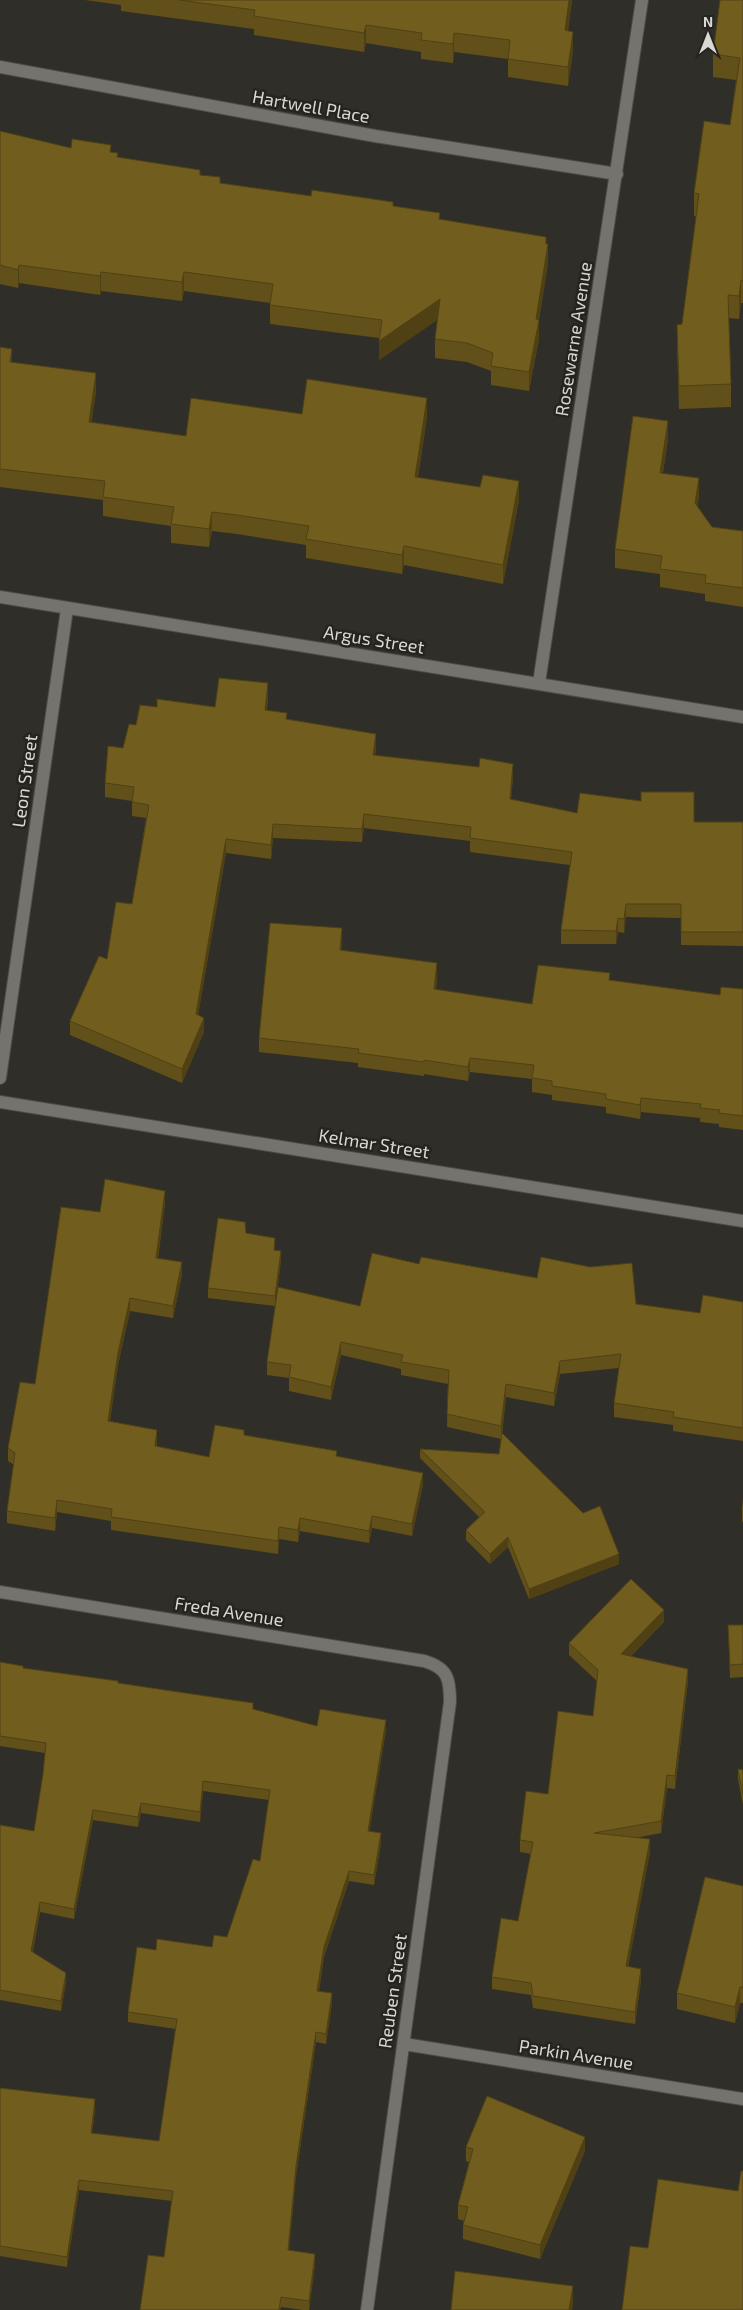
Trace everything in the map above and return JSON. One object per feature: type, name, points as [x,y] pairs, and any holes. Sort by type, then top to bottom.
[{"type":"street","name":"Rosewarne Avenue","points":[[539,683],[642,0]]},
{"type":"street","name":"Hartwell Place","points":[[0,67],[365,134],[617,174]]},
{"type":"street","name":"Argus Street","points":[[0,597],[743,717]]},
{"type":"street","name":"Leon Street","points":[[0,1078],[67,609]]},
{"type":"street","name":"Kelmar Street","points":[[0,1102],[743,1221]]},
{"type":"street","name":"Freda Avenue","points":[[0,1592],[424,1661],[436,1665],[447,1676]]},
{"type":"street","name":"Reuben Street","points":[[367,2310],[450,1702],[450,1685],[447,1676]]},
{"type":"street","name":"Parkin Avenue","points":[[404,2044],[743,2099]]},
{"type":"building","points":[[179,0],[569,0],[565,30],[573,32],[568,67],[508,59],[510,40],[454,33],[453,44],[421,40],[422,33],[366,25],[364,33],[254,16],[255,10]]},
{"type":"building","points":[[720,0],[743,0],[743,281],[741,280],[739,296],[728,295],[731,384],[679,386],[677,325],[682,324],[699,194],[694,193],[704,121],[730,125],[740,58],[713,54]]},
{"type":"building","points":[[0,131],[71,148],[72,139],[111,145],[110,152],[118,153],[117,157],[200,170],[200,175],[220,177],[220,183],[311,196],[312,190],[393,202],[393,206],[440,213],[439,219],[546,237],[546,244],[548,244],[536,319],[539,320],[529,372],[491,366],[493,353],[467,343],[435,339],[440,299],[379,341],[382,320],[270,305],[273,284],[184,272],[182,282],[101,272],[100,276],[19,265],[18,270],[0,265]]},
{"type":"building","points":[[0,347],[12,349],[10,362],[96,373],[89,422],[186,436],[191,398],[302,414],[307,379],[427,398],[415,477],[480,487],[483,475],[519,481],[503,565],[404,546],[402,555],[306,539],[309,526],[237,515],[212,512],[209,529],[171,524],[174,507],[103,497],[105,481],[0,469]]},
{"type":"building","points":[[633,416],[668,421],[660,473],[699,478],[695,503],[712,527],[743,531],[743,588],[705,583],[706,575],[660,569],[662,556],[615,549]]},
{"type":"building","points":[[219,678],[268,683],[265,710],[287,713],[286,719],[376,734],[373,755],[479,767],[480,758],[513,764],[510,799],[577,813],[580,793],[641,801],[641,792],[694,792],[694,822],[743,822],[743,932],[681,932],[681,904],[626,904],[624,919],[618,918],[616,931],[561,930],[572,852],[470,838],[471,827],[364,814],[362,829],[273,824],[271,845],[226,839],[196,1014],[204,1018],[182,1069],[70,1021],[99,956],[107,959],[116,902],[132,904],[149,805],[132,802],[134,787],[105,783],[108,746],[123,748],[129,724],[136,725],[140,705],[157,707],[157,699],[215,707]]},
{"type":"building","points":[[270,923],[342,928],[340,950],[437,963],[434,989],[532,1004],[538,965],[610,973],[609,980],[720,995],[721,987],[743,989],[743,1116],[719,1113],[720,1110],[700,1108],[701,1104],[641,1098],[640,1105],[606,1099],[606,1094],[552,1086],[552,1081],[532,1078],[534,1065],[470,1058],[468,1067],[358,1053],[359,1049],[259,1038]]},
{"type":"building","points":[[105,1179],[165,1191],[156,1258],[182,1262],[173,1306],[130,1298],[118,1353],[108,1421],[157,1430],[155,1446],[209,1457],[215,1425],[244,1430],[244,1435],[337,1451],[336,1456],[423,1473],[412,1524],[372,1516],[369,1531],[300,1518],[298,1530],[279,1527],[278,1541],[111,1517],[112,1509],[57,1500],[55,1518],[7,1511],[15,1453],[8,1448],[20,1382],[35,1384],[61,1207],[100,1212]]},
{"type":"building","points":[[218,1218],[245,1222],[246,1233],[275,1238],[274,1250],[281,1251],[275,1296],[208,1288]]},
{"type":"building","points":[[372,1253],[419,1264],[421,1257],[537,1278],[541,1257],[590,1267],[632,1263],[636,1304],[700,1313],[703,1295],[743,1302],[743,1428],[673,1417],[674,1412],[614,1403],[621,1354],[560,1361],[554,1393],[506,1384],[501,1426],[447,1414],[449,1370],[401,1362],[403,1355],[341,1342],[331,1387],[289,1377],[291,1365],[267,1362],[278,1287],[360,1306]]},
{"type":"building","points":[[502,1433],[583,1513],[600,1506],[619,1554],[529,1589],[508,1537],[490,1554],[466,1530],[485,1512],[420,1449],[499,1454]]},
{"type":"building","points":[[631,1579],[664,1610],[621,1654],[688,1669],[675,1776],[667,1775],[661,1821],[594,1833],[650,1839],[626,1966],[641,1969],[635,2012],[533,1996],[531,1983],[492,1977],[501,1918],[518,1921],[533,1842],[520,1840],[526,1791],[548,1794],[558,1711],[593,1716],[598,1670],[569,1643]]},
{"type":"building","points":[[728,1625],[743,1625],[743,1664],[730,1665]]},
{"type":"building","points":[[0,1662],[23,1666],[23,1668],[253,1703],[253,1709],[317,1726],[320,1709],[386,1720],[368,1831],[381,1833],[374,1875],[349,1871],[324,1947],[317,1991],[332,1993],[326,2034],[316,2032],[296,2166],[288,2250],[315,2254],[309,2301],[281,2297],[279,2310],[140,2310],[148,2255],[164,2257],[173,2191],[79,2180],[67,2257],[0,2246],[0,2088],[95,2099],[91,2133],[159,2141],[177,2019],[128,2012],[137,1947],[156,1950],[157,1939],[212,1947],[214,1935],[227,1937],[253,1859],[260,1861],[270,1790],[203,1781],[200,1812],[141,1803],[138,1817],[93,1810],[74,1909],[40,1902],[31,1951],[66,1973],[61,2001],[0,1990],[0,1825],[34,1831],[46,1743],[0,1736]]},
{"type":"building","points":[[738,1769],[743,1770],[743,1795]]},
{"type":"building","points":[[705,1877],[743,1886],[743,1987],[740,1987],[735,2007],[677,1993]]},
{"type":"building","points":[[487,2096],[585,2137],[540,2245],[463,2225],[468,2207],[458,2205],[473,2149],[466,2147]]},
{"type":"building","points":[[741,2171],[743,2171],[743,2310],[622,2310],[630,2246],[648,2248],[658,2179],[738,2191]]},
{"type":"building","points":[[455,2271],[573,2286],[569,2310],[451,2310]]}]
